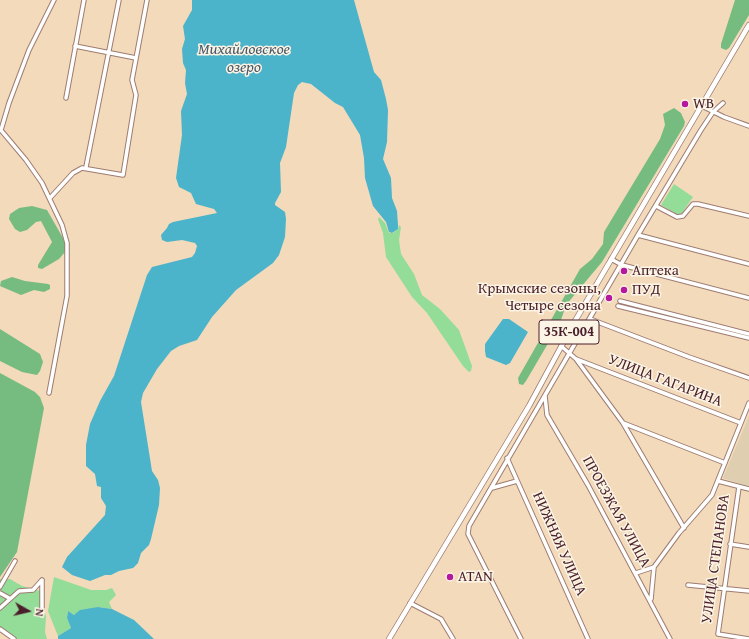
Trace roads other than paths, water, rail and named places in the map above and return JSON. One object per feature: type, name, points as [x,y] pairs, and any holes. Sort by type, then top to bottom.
[{"type":"main road","name":"35К-004","points":[[389,639],[459,520],[529,406],[561,346],[611,259],[749,25]]},
{"type":"street","points":[[49,393],[67,296],[68,252],[65,234],[50,198],[26,160],[1,129],[29,50],[54,0]]},
{"type":"street","points":[[66,98],[84,0]]},
{"type":"street","points":[[86,167],[119,0]]},
{"type":"street","points":[[50,198],[73,173],[86,167],[123,175],[136,95],[132,80],[147,0]]},
{"type":"street","points":[[75,46],[136,58]]},
{"type":"street","points":[[521,639],[468,535],[468,526],[656,206],[713,112],[722,103]]},
{"type":"street","points":[[702,106],[713,112],[749,126]]},
{"type":"street","points":[[656,206],[677,217],[683,216],[693,204],[749,216]]},
{"type":"street","points":[[638,236],[749,264]]},
{"type":"street","points":[[611,259],[622,265],[749,298]]},
{"type":"street","points":[[620,301],[749,334]]},
{"type":"street","points":[[631,309],[632,304]]},
{"type":"street","points":[[618,306],[749,338]]},
{"type":"street","points":[[669,319],[671,314]]},
{"type":"street","points":[[590,319],[749,378]]},
{"type":"street","name":"УЛИЦА ГАГАРИНА","points":[[561,346],[576,359],[741,423]]},
{"type":"street","points":[[576,359],[623,423],[684,528]]},
{"type":"street","name":"ПРОЕЗЖАЯ УЛИЦА","points":[[545,395],[547,415],[588,485],[651,599],[670,639]]},
{"type":"street","points":[[651,599],[654,567],[684,528],[708,502],[749,403]]},
{"type":"street","points":[[623,423],[724,463]]},
{"type":"street","name":"НИЖНЯЯ УЛИЦА","points":[[507,458],[588,639]]},
{"type":"street","points":[[718,480],[749,489]]},
{"type":"street","points":[[491,489],[517,481]]},
{"type":"street","name":"УЛИЦА СТЕПАНОВА","points":[[739,487],[718,634],[749,639]]},
{"type":"street","points":[[459,520],[468,526]]},
{"type":"street","points":[[730,544],[749,547]]},
{"type":"street","points":[[0,587],[14,561]]},
{"type":"street","points":[[636,573],[654,567]]},
{"type":"street","points":[[0,608],[9,598],[21,590],[35,589],[42,580],[42,609]]},
{"type":"street","points":[[688,585],[749,592]]},
{"type":"street","points":[[0,593],[9,598]]},
{"type":"street","points":[[410,603],[441,619],[453,639]]},
{"type":"street","points":[[0,629],[14,639]]},
{"type":"water","name":"Михайловское озеро","points":[[192,0],[354,0],[374,72],[381,80],[386,99],[388,110],[387,142],[383,159],[391,178],[392,198],[397,211],[398,229],[392,233],[389,232],[386,222],[373,206],[365,178],[364,158],[360,135],[343,107],[335,103],[311,84],[302,82],[298,85],[294,93],[286,147],[280,163],[281,192],[275,205],[285,212],[286,219],[285,237],[279,255],[273,263],[236,290],[212,317],[197,340],[179,346],[171,351],[157,369],[143,393],[141,402],[152,471],[158,480],[160,488],[159,505],[151,539],[149,545],[141,553],[138,563],[133,568],[119,571],[111,575],[105,575],[90,581],[72,575],[62,567],[67,557],[105,515],[106,506],[101,498],[101,487],[97,486],[95,474],[86,466],[86,445],[90,424],[100,401],[114,376],[147,275],[152,267],[192,257],[195,253],[197,246],[195,243],[182,240],[167,242],[162,240],[161,235],[169,224],[173,222],[217,213],[214,209],[196,204],[191,193],[179,187],[176,178],[182,135],[181,111],[187,94],[185,83],[186,70],[183,63],[182,49],[185,39],[183,26],[192,10]]},
{"type":"water","points":[[503,319],[509,319],[528,332],[510,363],[506,365],[486,357],[485,351],[485,344]]},
{"type":"water","points":[[98,607],[112,609],[134,620],[154,639],[58,639],[58,636],[71,628],[67,618],[68,611],[74,615],[80,610]]},
{"type":"place","name":"WB","points":[[685,104]]},
{"type":"place","name":"Аптека","points":[[624,271]]},
{"type":"place","name":"ПУД","points":[[624,290]]},
{"type":"place","name":"Крымские сезоны, Четыре сезона","points":[[609,298]]},
{"type":"place","name":"ATAN","points":[[450,577]]}]
